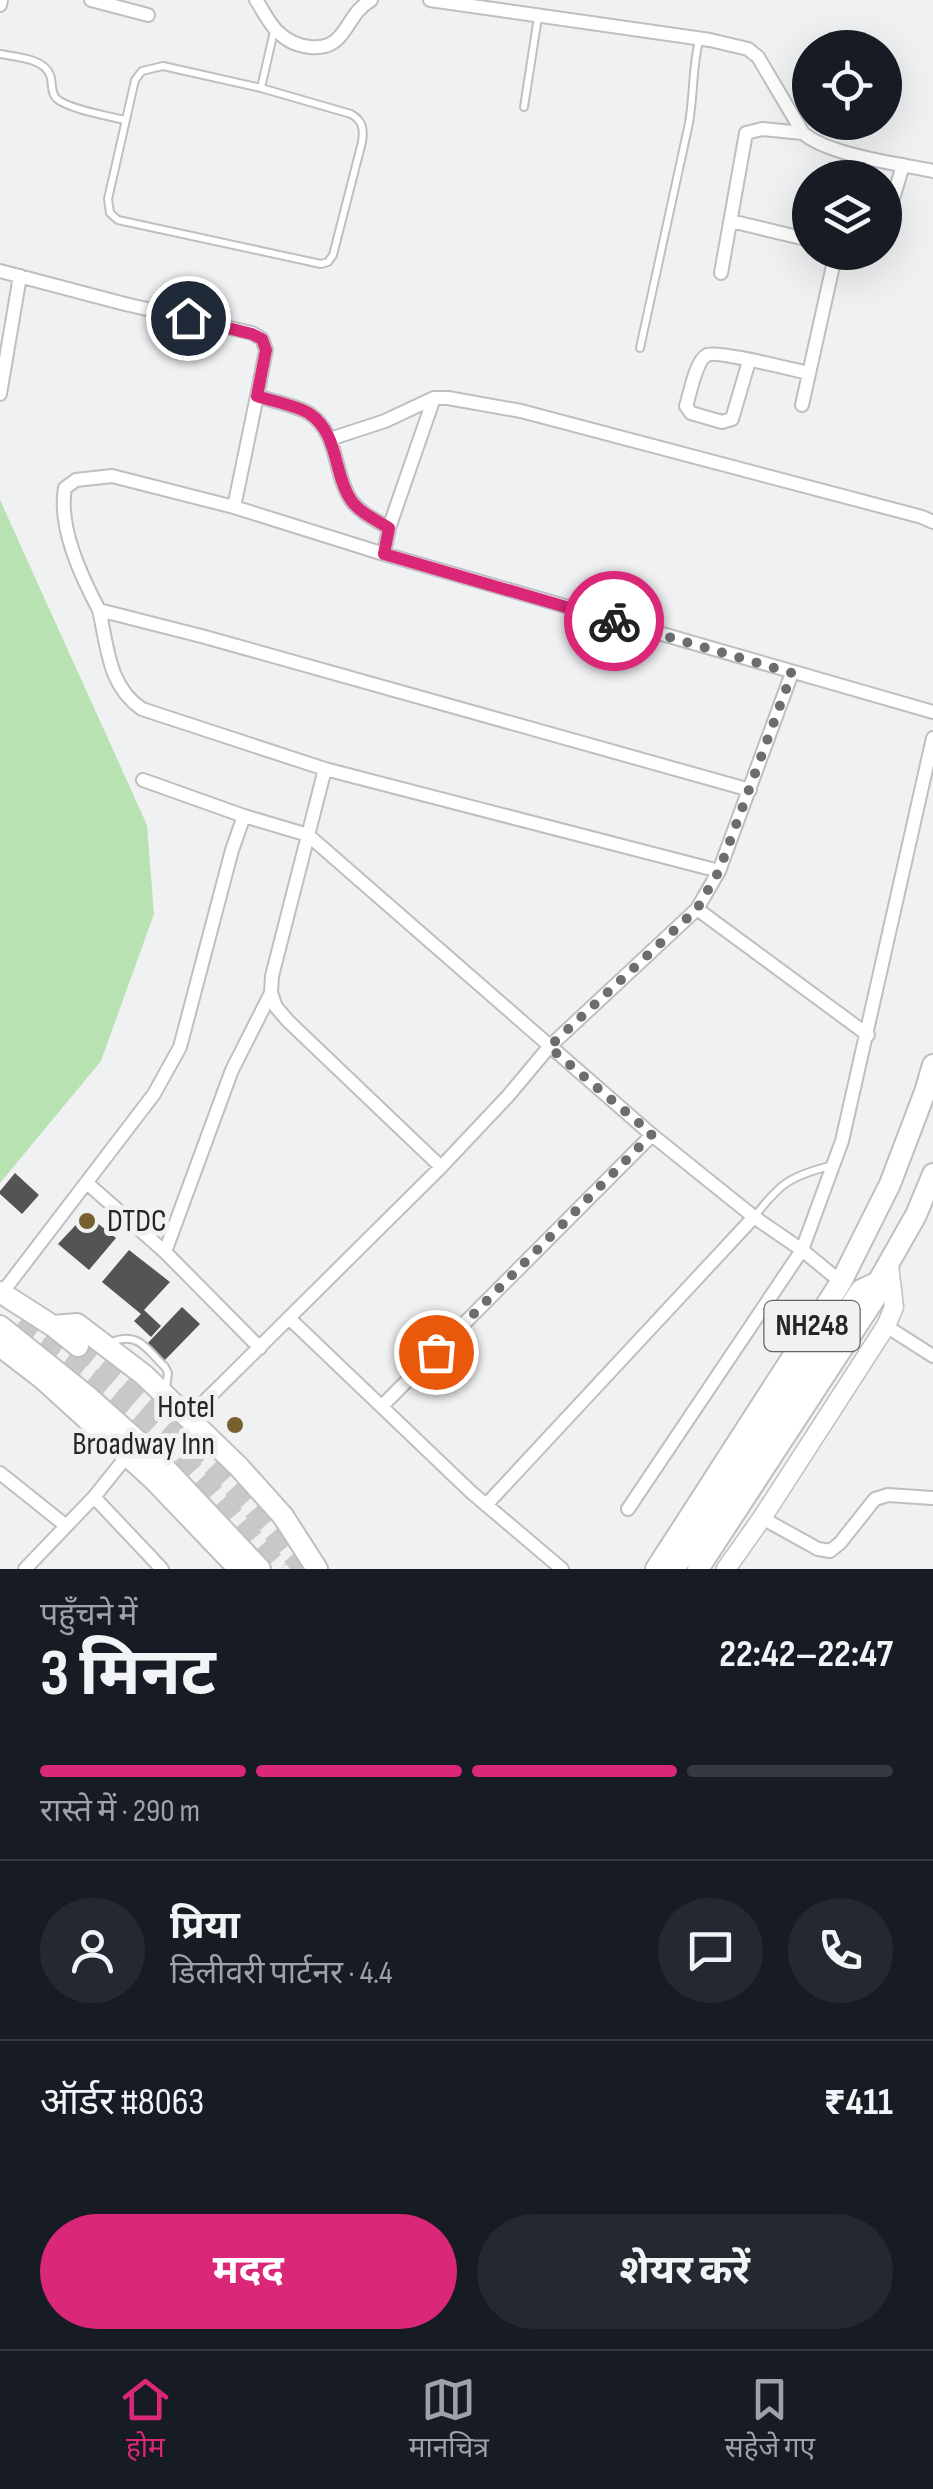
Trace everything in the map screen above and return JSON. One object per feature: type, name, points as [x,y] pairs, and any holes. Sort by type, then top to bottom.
[{"type":"highway","name":"NH248","points":[[656,1569],[841,1282],[890,1184],[933,1065]]},
{"type":"highway","name":"NH248","points":[[884,1274],[933,1174]]},
{"type":"highway","points":[[674,1569],[840,1339],[861,1290],[884,1274]]},
{"type":"highway","points":[[4,1310],[52,1326],[78,1346]]},
{"type":"highway","points":[[4,1310],[86,1395],[150,1452],[260,1569]]},
{"type":"highway","points":[[52,1326],[77,1324],[189,1417],[284,1516],[316,1569]]},
{"type":"highway","name":"NH248","points":[[698,1569],[840,1339]]},
{"type":"highway","points":[[0,1346],[43,1378],[164,1490],[238,1569]]},
{"type":"main road","points":[[726,1569],[886,1326],[894,1307],[884,1274]]},
{"type":"street","points":[[91,0],[148,14]]},
{"type":"street","points":[[256,0],[274,30],[288,40],[312,48],[329,46],[356,10],[371,0]]},
{"type":"street","points":[[430,0],[480,3],[748,49],[758,57],[792,114]]},
{"type":"street","points":[[721,273],[746,133],[762,129],[792,132]]},
{"type":"street","points":[[811,140],[933,171]]},
{"type":"street","points":[[731,220],[792,235]]},
{"type":"street","points":[[802,405],[832,270]]},
{"type":"street","points":[[0,271],[262,339],[266,350],[234,507]]},
{"type":"street","points":[[0,394],[20,276]]},
{"type":"street","points":[[748,360],[732,419],[722,422],[688,410],[703,356],[715,354],[748,360],[809,373]]},
{"type":"street","points":[[257,396],[310,414],[330,440],[342,484],[352,502],[389,528]]},
{"type":"street","points":[[330,440],[434,398],[448,398],[521,411],[933,522]]},
{"type":"street","points":[[384,554],[389,528],[434,398]]},
{"type":"street","points":[[719,871],[325,769],[142,709],[117,683],[99,610],[64,524],[65,488],[76,480],[112,476],[234,507],[933,712]]},
{"type":"street","points":[[99,610],[750,790]]},
{"type":"street","points":[[189,1417],[441,1167],[549,1047],[697,909],[719,871],[792,673]]},
{"type":"street","points":[[628,1510],[802,1250],[842,1141],[933,738]]},
{"type":"street","points":[[166,1252],[232,1070],[271,994],[277,953],[325,769]]},
{"type":"street","points":[[142,780],[308,835],[652,1134],[754,1218],[841,1282]]},
{"type":"street","points":[[4,1310],[87,1183],[154,1094],[180,1047],[244,816]]},
{"type":"street","points":[[697,909],[868,1035]]},
{"type":"street","points":[[271,994],[288,1020],[441,1167]]},
{"type":"street","points":[[382,1406],[652,1134]]},
{"type":"street","points":[[87,1183],[166,1252],[260,1348]]},
{"type":"street","points":[[486,1505],[754,1218]]},
{"type":"street","points":[[290,1319],[486,1505],[562,1569]]},
{"type":"street","points":[[886,1326],[933,1356]]},
{"type":"street","points":[[25,1569],[127,1456]]},
{"type":"street","points":[[0,1473],[65,1525]]},
{"type":"street","points":[[762,1518],[818,1548],[830,1550],[875,1499],[888,1495],[933,1498]]},
{"type":"street","points":[[94,1497],[162,1569]]},
{"type":"lane","points":[[524,106],[539,16]]},
{"type":"lane","points":[[261,88],[274,30]]},
{"type":"lane","points":[[640,348],[689,123],[700,39]]},
{"type":"lane","points":[[0,54],[47,68],[56,98],[66,104],[126,120]]},
{"type":"lane","points":[[163,66],[261,88],[351,114],[359,118],[364,128],[334,255],[328,262],[321,264],[118,220],[110,212],[108,199],[135,80],[142,71],[163,66]]},
{"type":"lane","points":[[754,1218],[774,1191],[788,1180],[833,1165]]},
{"type":"green space","points":[[0,500],[147,825],[154,914],[101,1061],[0,1183]]},
{"type":"building","points":[[15,1173],[39,1195],[22,1214],[0,1194]]},
{"type":"building","points":[[86,1214],[116,1238],[89,1270],[58,1244]]},
{"type":"building","points":[[129,1250],[170,1282],[144,1310],[161,1326],[151,1337],[134,1321],[141,1314],[102,1282]]},
{"type":"building","points":[[182,1307],[200,1324],[164,1361],[146,1345]]},
{"type":"tunnel","points":[[18,1324],[105,1388],[154,1430],[280,1569]]},
{"type":"tunnel","points":[[78,1346],[197,1451],[303,1569]]},
{"type":"way so far","points":[[436,1352],[652,1134],[549,1047],[697,909],[719,871],[792,673],[614,621]]},
{"type":"place","name":"DTDC","points":[[87,1221]]},
{"type":"place","name":"Hotel Broadway Inn","points":[[235,1425]]},
{"type":"route","points":[[188,318],[262,339],[266,350],[257,396],[310,414],[325,431],[352,502],[389,528],[384,554],[614,621]]}]
